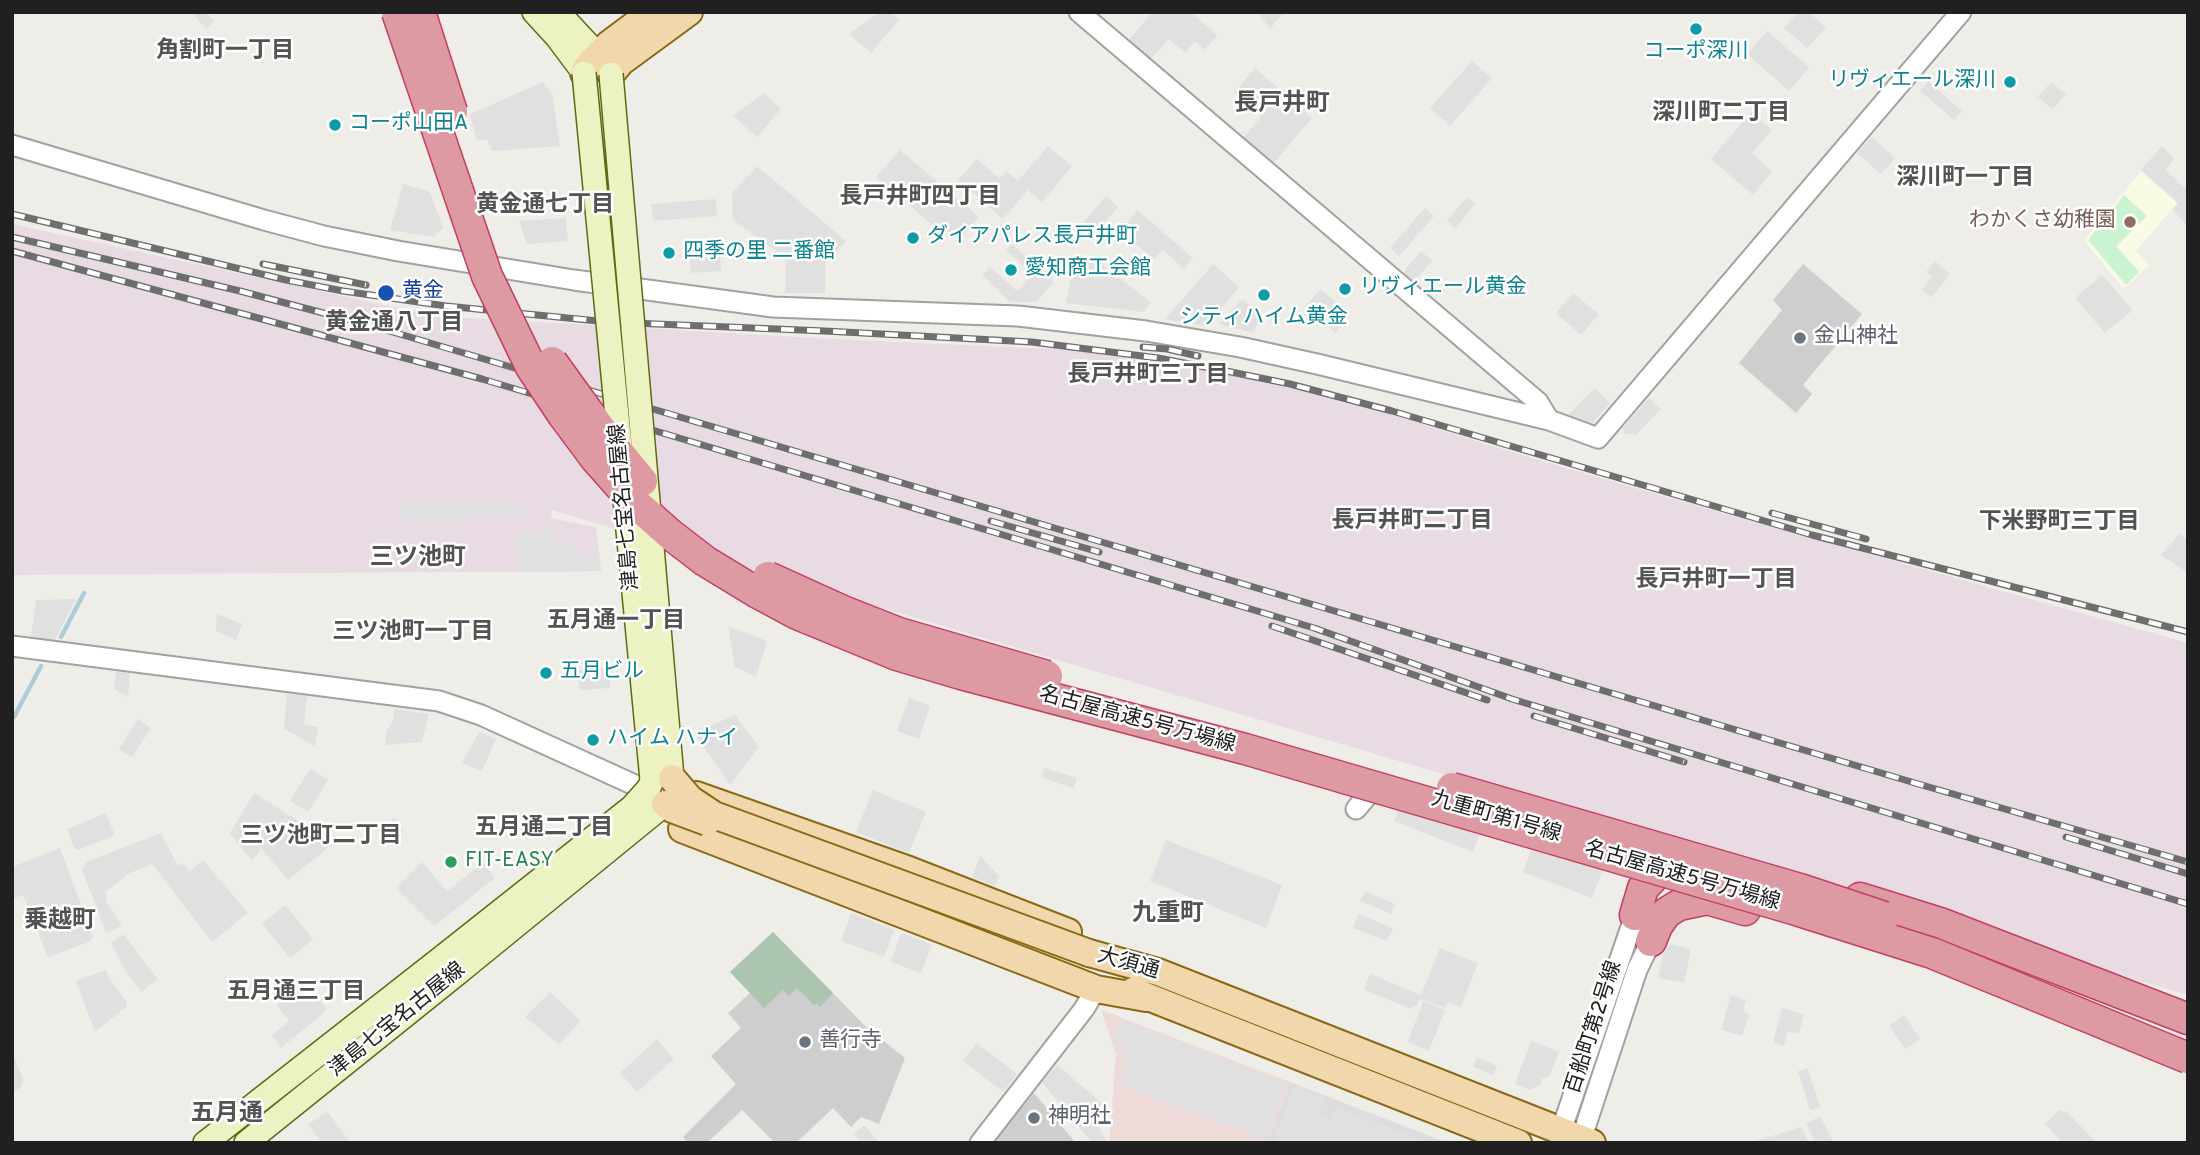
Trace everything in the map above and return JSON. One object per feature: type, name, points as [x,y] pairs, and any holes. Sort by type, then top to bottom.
[{"type":"highway","name":"名古屋高速5号万場線","points":[[397,12],[487,276],[531,367],[587,447],[635,503],[705,561],[757,592],[797,614],[897,655],[1245,750],[1793,909],[1932,953],[2188,1058]]},
{"type":"highway","name":"名古屋高速5号万場線","points":[[420,12],[507,274],[552,362],[641,480],[715,544],[762,573],[843,611],[899,633],[951,649],[1501,802],[1800,889],[1937,934],[2072,986],[2188,1035]]},
{"type":"highway","points":[[1634,915],[1643,888],[1666,864],[1693,857],[1803,881],[1940,923],[2188,1018]]},
{"type":"highway","points":[[1651,941],[1666,913],[1679,905],[1707,899],[1789,922],[1927,967],[2062,1020],[2188,1074]]},
{"type":"main road","points":[[534,12],[557,37],[597,67],[621,62],[689,12]]},
{"type":"main road","points":[[558,12],[597,67]]},
{"type":"main road","points":[[597,67],[652,12]]},
{"type":"main road","name":"津島七宝名古屋線","points":[[246,1143],[632,807],[654,782],[597,67]]},
{"type":"main road","points":[[666,804],[656,793],[654,774],[664,772],[684,778],[692,785],[696,795],[694,814],[682,829]]},
{"type":"main road","points":[[654,782],[636,807],[645,825],[663,833],[682,829],[1090,969]]},
{"type":"main road","name":"大須通","points":[[654,782],[690,799],[714,815],[1090,969],[1146,998],[1518,1143]]},
{"type":"main road","points":[[696,795],[909,870],[1073,934],[1158,972]]},
{"type":"main road","name":"津島七宝名古屋線","points":[[205,1143],[666,804]]},
{"type":"main road","name":"大須通","points":[[666,804],[684,814],[1090,969],[1158,972],[1576,1140]]},
{"type":"street","points":[[1079,12],[1538,402],[1549,420]]},
{"type":"street","points":[[12,145],[324,236],[465,263],[773,307],[1018,316],[1146,331],[1252,349],[1549,420],[1598,438],[1961,12]]},
{"type":"street","points":[[12,646],[439,701],[654,782]]},
{"type":"street","name":"九重町第1号線","points":[[1362,802],[1384,785],[1643,860]]},
{"type":"street","name":"百船町第2号線","points":[[1576,1140],[1634,915]]},
{"type":"street","name":"百船町第2号線","points":[[1576,1140],[1637,970],[1651,941]]},
{"type":"street","points":[[980,1143],[1084,1009],[1090,969]]},
{"type":"shaded area","points":[[191,12],[206,12],[214,21],[206,29]]},
{"type":"shaded area","points":[[880,12],[891,12],[899,20],[871,53],[849,34]]},
{"type":"shaded area","points":[[1152,12],[1191,12],[1217,35],[1205,50],[1195,41],[1185,53],[1169,39],[1151,59],[1129,40]]},
{"type":"shaded area","points":[[1257,12],[1284,12],[1270,29]]},
{"type":"shaded area","points":[[1798,12],[1809,12],[1826,28],[1807,48],[1784,28]]},
{"type":"shaded area","points":[[1767,31],[1809,67],[1789,91],[1747,54]]},
{"type":"shaded area","points":[[1472,61],[1492,78],[1450,126],[1430,108]]},
{"type":"shaded area","points":[[1255,68],[1312,118],[1273,164],[1243,138],[1261,117],[1234,93]]},
{"type":"shaded area","points":[[1928,81],[1962,111],[1954,120],[1920,91]]},
{"type":"shaded area","points":[[543,82],[552,93],[560,146],[492,151],[487,139],[477,141],[470,114]]},
{"type":"shaded area","points":[[2051,82],[2066,94],[2053,109],[2038,97]]},
{"type":"shaded area","points":[[764,93],[781,109],[757,137],[733,116]]},
{"type":"shaded area","points":[[1751,112],[1772,130],[1752,153],[1772,172],[1753,195],[1711,159]]},
{"type":"shaded area","points":[[1872,137],[1895,158],[1881,174],[1857,153]]},
{"type":"shaded area","points":[[1048,146],[1072,166],[1042,202],[1028,190],[1003,219],[958,180],[977,159],[999,178],[1006,171],[1018,181]]},
{"type":"shaded area","points":[[2162,146],[2174,159],[2166,170],[2188,191],[2188,227],[2173,210],[2178,203],[2141,170]]},
{"type":"shaded area","points":[[900,150],[979,217],[959,241],[946,230],[943,234],[876,177]]},
{"type":"shaded area","points":[[757,166],[846,241],[825,264],[825,293],[785,293],[786,258],[733,220],[732,193]]},
{"type":"shaded area","name":"わかくさ幼稚園","points":[[2141,171],[2177,203],[2136,251],[2149,265],[2124,289],[2084,240]]},
{"type":"shaded area","points":[[403,184],[430,192],[443,228],[434,237],[390,230]]},
{"type":"shaded area","points":[[1106,196],[1118,207],[1089,241],[1076,231]]},
{"type":"shaded area","points":[[1467,197],[1475,204],[1455,228],[1447,221]]},
{"type":"shaded area","points":[[716,199],[717,216],[653,221],[651,204]]},
{"type":"shaded area","points":[[1425,208],[1434,216],[1399,256],[1390,248]]},
{"type":"shaded area","points":[[1137,210],[1193,258],[1184,269],[1163,250],[1154,259],[1120,231]]},
{"type":"shaded area","points":[[566,218],[568,241],[527,244],[519,221]]},
{"type":"shaded area","points":[[12,224],[435,316],[1073,350],[1206,370],[1336,398],[1715,511],[2188,643],[2188,995],[552,510],[551,518],[596,527],[601,571],[12,575]]},
{"type":"shaded area","points":[[719,242],[721,271],[691,273],[689,244]]},
{"type":"shaded area","points":[[1012,244],[1053,283],[1036,302],[1010,302],[982,275],[990,267],[1017,291],[1033,275],[1006,250]]},
{"type":"shaded area","points":[[1421,251],[1432,261],[1413,283],[1404,275],[1405,270]]},
{"type":"shaded area","points":[[1092,257],[1151,302],[1144,312],[1066,303],[1070,281]]},
{"type":"shaded area","points":[[1935,261],[1950,274],[1932,297],[1922,290],[1932,277],[1926,272]]},
{"type":"shaded area","points":[[1213,264],[1239,287],[1209,323],[1205,326],[1165,319]]},
{"type":"shaded area","name":"金山神社","points":[[1803,264],[1862,314],[1803,385],[1812,394],[1796,413],[1739,363],[1782,310],[1773,300]]},
{"type":"shaded area","points":[[2102,275],[2133,310],[2105,333],[2075,298]]},
{"type":"shaded area","points":[[1321,289],[1350,316],[1335,333],[1305,306]]},
{"type":"shaded area","points":[[1573,293],[1599,314],[1581,335],[1556,313]]},
{"type":"shaded area","points":[[1242,299],[1261,316],[1253,333],[1219,324]]},
{"type":"shaded area","points":[[1595,388],[1610,403],[1588,428],[1581,426],[1568,415]]},
{"type":"shaded area","points":[[1649,398],[1661,409],[1636,435],[1624,433],[1623,428]]},
{"type":"shaded area","points":[[484,501],[522,505],[523,517],[403,520],[401,502]]},
{"type":"shaded area","points":[[556,530],[556,542],[573,543],[574,555],[599,553],[601,571],[516,572],[516,534]]},
{"type":"shaded area","points":[[2179,534],[2188,540],[2188,573],[2161,555]]},
{"type":"shaded area","points":[[76,599],[55,640],[31,637],[36,600]]},
{"type":"shaded area","points":[[217,614],[242,624],[236,640],[216,631]]},
{"type":"shaded area","points":[[728,626],[767,641],[756,677],[735,667]]},
{"type":"shaded area","points":[[609,667],[610,688],[580,690],[578,670]]},
{"type":"shaded area","points":[[116,672],[130,673],[128,697],[114,689]]},
{"type":"shaded area","points":[[287,694],[307,696],[304,724],[318,727],[315,746],[284,729]]},
{"type":"shaded area","points":[[909,698],[930,706],[919,739],[897,731]]},
{"type":"shaded area","points":[[394,709],[429,714],[422,742],[385,745],[386,732],[393,721]]},
{"type":"shaded area","points":[[735,715],[759,747],[730,785],[694,733]]},
{"type":"shaded area","points":[[138,719],[151,728],[132,757],[119,749]]},
{"type":"shaded area","points":[[479,732],[496,739],[482,771],[462,763]]},
{"type":"shaded area","points":[[1044,768],[1077,778],[1074,788],[1042,778]]},
{"type":"shaded area","points":[[310,769],[328,780],[308,812],[290,801]]},
{"type":"shaded area","points":[[873,790],[926,812],[909,853],[856,832]]},
{"type":"shaded area","points":[[254,793],[332,842],[288,880],[261,848],[252,861],[230,833]]},
{"type":"shaded area","points":[[1405,793],[1486,818],[1473,852],[1394,821]]},
{"type":"shaded area","points":[[106,813],[113,836],[78,850],[74,848],[67,829]]},
{"type":"shaded area","points":[[394,818],[404,830],[389,842],[379,830]]},
{"type":"shaded area","points":[[161,833],[178,866],[183,863],[190,871],[203,860],[248,913],[212,942],[152,864],[130,873],[106,891],[106,901],[122,926],[106,933],[82,869],[86,862]]},
{"type":"shaded area","points":[[1538,833],[1608,855],[1592,898],[1523,872]]},
{"type":"shaded area","points":[[1166,840],[1282,885],[1266,928],[1150,881]]},
{"type":"shaded area","points":[[60,848],[93,937],[89,942],[48,957],[23,895],[12,899],[12,878],[15,876],[12,867]]},
{"type":"shaded area","points":[[980,856],[999,876],[995,886],[972,877]]},
{"type":"shaded area","points":[[422,862],[447,891],[483,863],[495,878],[434,926],[396,888]]},
{"type":"shaded area","points":[[1365,891],[1395,904],[1391,914],[1360,901]]},
{"type":"shaded area","points":[[285,905],[313,939],[290,958],[262,924]]},
{"type":"shaded area","points":[[851,913],[894,930],[884,957],[841,941]]},
{"type":"shaded area","points":[[1358,914],[1393,928],[1387,941],[1353,928]]},
{"type":"shaded area","name":"善行寺","points":[[773,932],[867,1028],[905,1058],[879,1124],[861,1117],[851,1127],[833,1108],[796,1143],[775,1143],[742,1110],[707,1143],[688,1143],[683,1137],[736,1084],[711,1056],[741,1028],[728,1013],[750,993],[730,972]]},
{"type":"shaded area","points":[[773,932],[833,993],[820,1007],[817,1003],[814,1005],[797,988],[789,996],[783,990],[764,1008],[730,972]]},
{"type":"shaded area","points":[[901,933],[932,945],[921,973],[891,962]]},
{"type":"shaded area","points":[[123,934],[158,979],[141,992],[126,972],[111,943]]},
{"type":"shaded area","points":[[1671,944],[1691,949],[1684,983],[1658,978],[1664,951]]},
{"type":"shaded area","points":[[1440,948],[1478,963],[1461,1007],[1448,1002],[1445,1008],[1420,999],[1412,1009],[1364,990],[1370,974],[1421,995]]},
{"type":"shaded area","points":[[106,970],[127,1002],[126,1007],[95,1032],[76,981]]},
{"type":"shaded area","points":[[305,982],[327,1010],[281,1048],[272,1035],[289,1021],[277,1005]]},
{"type":"shaded area","points":[[550,992],[581,1021],[559,1044],[525,1017]]},
{"type":"shaded area","points":[[1731,995],[1746,1000],[1743,1012],[1749,1014],[1742,1036],[1721,1030]]},
{"type":"shaded area","points":[[1423,1001],[1445,1010],[1429,1051],[1408,1042]]},
{"type":"shaded area","points":[[1782,1008],[1804,1014],[1799,1034],[1788,1031],[1784,1046],[1773,1043]]},
{"type":"shaded area","points":[[1101,1010],[1290,1082],[1267,1143],[1109,1143],[1116,1055]]},
{"type":"shaded area","points":[[1904,1015],[1920,1039],[1905,1049],[1889,1026]]},
{"type":"shaded area","points":[[1120,1020],[1287,1083],[1266,1140],[1120,1085],[1128,1062],[1120,1059],[1125,1047],[1112,1042]]},
{"type":"shaded area","points":[[657,1039],[674,1059],[637,1092],[620,1073]]},
{"type":"shaded area","points":[[1531,1041],[1559,1052],[1550,1076],[1541,1079],[1542,1084],[1530,1090],[1515,1084]]},
{"type":"shaded area","points":[[977,1043],[1017,1074],[1003,1092],[963,1061]]},
{"type":"shaded area","points":[[12,1052],[23,1079],[21,1087],[12,1093]]},
{"type":"shaded area","points":[[1477,1057],[1497,1066],[1493,1075],[1473,1067]]},
{"type":"shaded area","points":[[1057,1065],[1103,1104],[1100,1132],[1106,1139],[1103,1143],[1092,1143],[1042,1082]]},
{"type":"shaded area","points":[[1808,1068],[1820,1107],[1810,1110],[1798,1071]]},
{"type":"shaded area","points":[[1290,1082],[1448,1143],[1267,1143]]},
{"type":"shaded area","points":[[1294,1087],[1325,1098],[1319,1114],[1332,1119],[1336,1108],[1429,1143],[1273,1143]]},
{"type":"shaded area","name":"神明社","points":[[1034,1093],[1076,1143],[993,1143]]},
{"type":"shaded area","points":[[2059,1110],[2067,1112],[2097,1143],[2060,1143],[2045,1124]]},
{"type":"shaded area","points":[[327,1111],[351,1143],[322,1143],[308,1125]]},
{"type":"shaded area","points":[[1820,1116],[1834,1143],[1816,1143],[1806,1124]]},
{"type":"shaded area","points":[[864,1125],[879,1143],[862,1143],[854,1134]]},
{"type":"shaded area","points":[[1801,1127],[1809,1143],[1749,1143]]},
{"type":"green space","points":[[2124,195],[2147,216],[2116,246],[2139,272],[2126,285],[2088,240]]},
{"type":"waterway","points":[[61,637],[84,593]]},
{"type":"waterway","points":[[14,717],[41,666]]},
{"type":"railway","points":[[12,214],[286,280],[446,306],[608,322],[1032,342],[1158,358],[1231,372],[1290,384],[1392,411],[1812,535],[2188,632]]},
{"type":"railway","points":[[12,237],[240,291],[376,327],[2188,862]]},
{"type":"railway","points":[[12,251],[482,379],[1314,628],[1512,699],[2188,904]]},
{"type":"railway","points":[[263,264],[366,285]]},
{"type":"railway","points":[[1143,347],[1198,356]]},
{"type":"railway","points":[[1772,513],[1866,539]]},
{"type":"railway","points":[[991,521],[1099,552]]},
{"type":"railway","points":[[1272,626],[1487,700]]},
{"type":"railway","points":[[1534,716],[1684,762]]},
{"type":"railway","points":[[2066,837],[2188,874]]},
{"type":"place","name":"コーポ深川","points":[[1696,29]]},
{"type":"place","name":"リヴィエール深川","points":[[2010,82]]},
{"type":"place","name":"コーポ山田A","points":[[335,125]]},
{"type":"place","name":"わかくさ幼稚園","points":[[2130,222]]},
{"type":"place","name":"ダイアパレス長戸井町","points":[[913,238]]},
{"type":"place","name":"四季の里 二番館","points":[[669,253]]},
{"type":"place","name":"愛知商工会館","points":[[1011,270]]},
{"type":"place","name":"リヴィエール黄金","points":[[1345,289]]},
{"type":"place","name":"黄金","points":[[386,293]]},
{"type":"place","name":"シティハイム黄金","points":[[1264,295]]},
{"type":"place","name":"金山神社","points":[[1800,338]]},
{"type":"place","name":"五月ビル","points":[[546,673]]},
{"type":"place","name":"ハイム ハナイ","points":[[593,740]]},
{"type":"place","name":"FIT-EASY","points":[[451,862]]},
{"type":"place","name":"善行寺","points":[[805,1042]]},
{"type":"place","name":"神明社","points":[[1034,1118]]},
{"type":"district","name":"角割町一丁目","points":[[225,52]]},
{"type":"district","name":"長戸井町","points":[[1282,105]]},
{"type":"district","name":"深川町二丁目","points":[[1721,114]]},
{"type":"district","name":"深川町一丁目","points":[[1965,179]]},
{"type":"district","name":"長戸井町四丁目","points":[[920,198]]},
{"type":"district","name":"黄金通七丁目","points":[[545,206]]},
{"type":"district","name":"黄金通八丁目","points":[[394,324]]},
{"type":"district","name":"長戸井町三丁目","points":[[1148,376]]},
{"type":"district","name":"長戸井町二丁目","points":[[1412,522]]},
{"type":"district","name":"下米野町三丁目","points":[[2059,523]]},
{"type":"district","name":"三ツ池町","points":[[418,559]]},
{"type":"district","name":"長戸井町一丁目","points":[[1716,581]]},
{"type":"district","name":"五月通一丁目","points":[[616,622]]},
{"type":"district","name":"三ツ池町一丁目","points":[[413,633]]},
{"type":"district","name":"五月通二丁目","points":[[544,829]]},
{"type":"district","name":"三ツ池町二丁目","points":[[321,837]]},
{"type":"district","name":"九重町","points":[[1168,915]]},
{"type":"district","name":"乗越町","points":[[60,922]]},
{"type":"district","name":"五月通三丁目","points":[[296,993]]},
{"type":"district","name":"五月通","points":[[227,1115]]}]
